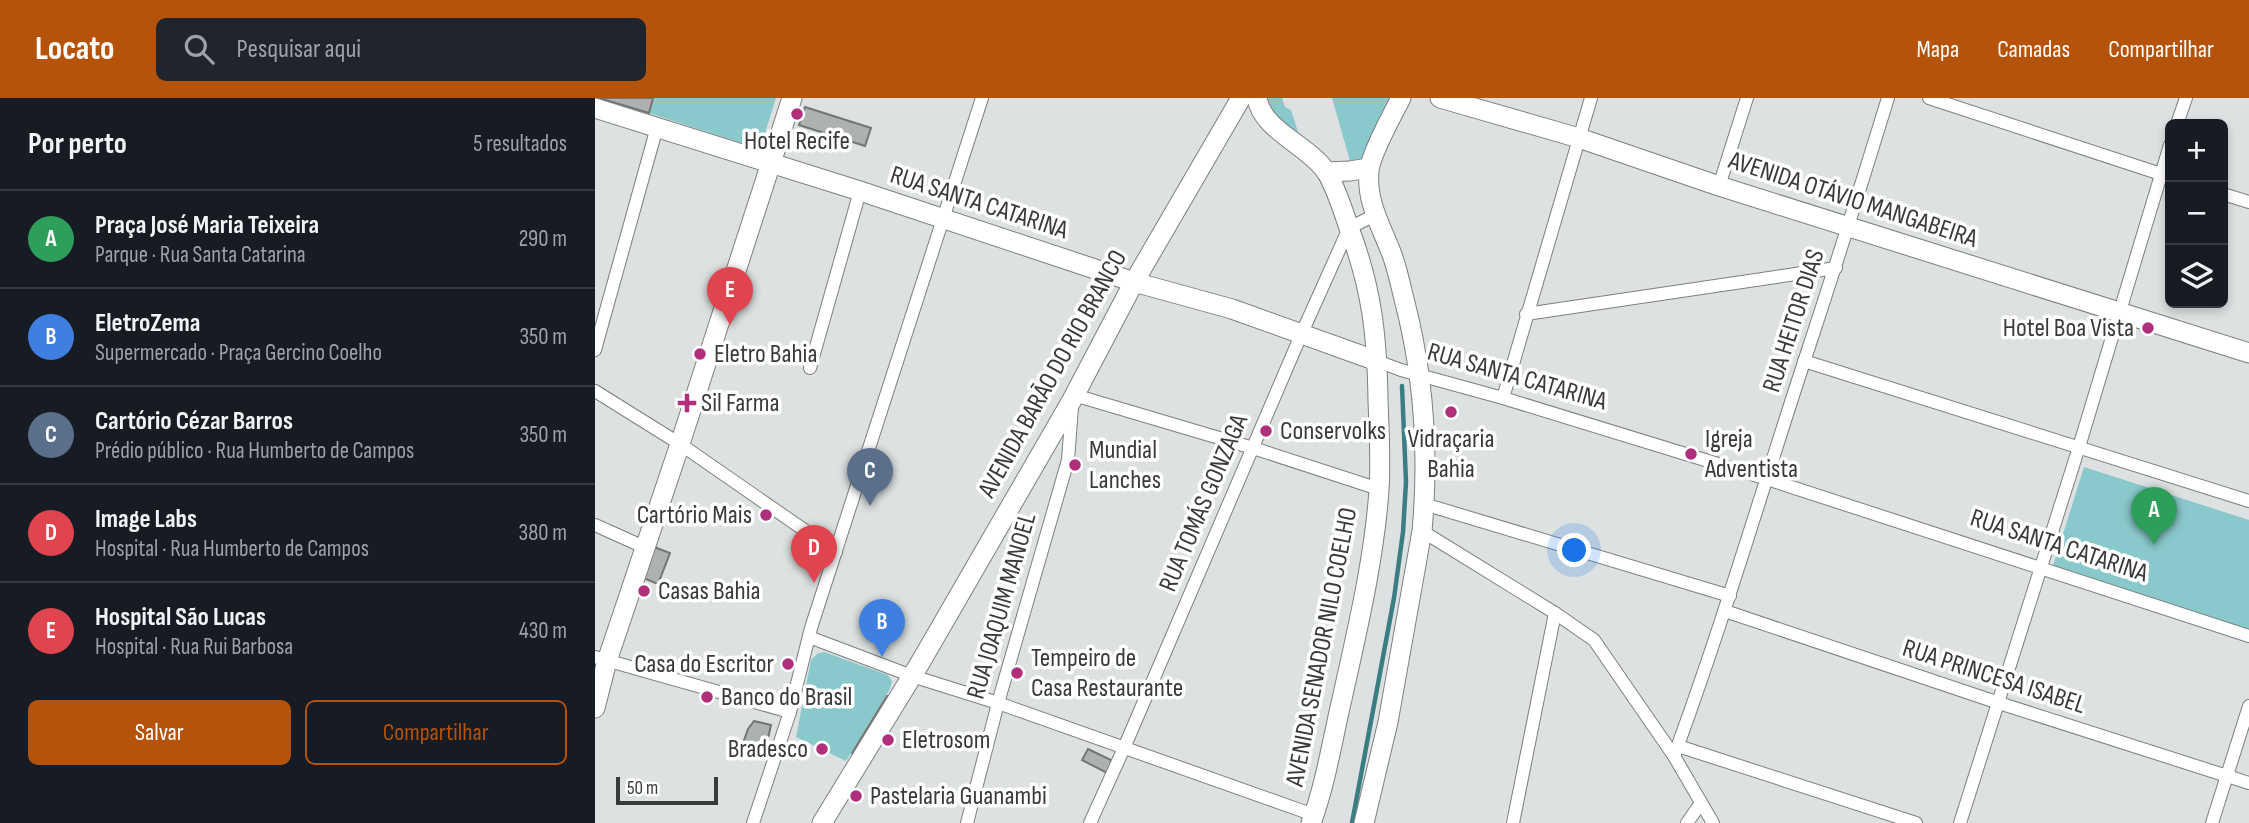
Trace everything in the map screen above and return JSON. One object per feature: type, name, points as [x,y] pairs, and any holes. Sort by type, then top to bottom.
[{"type":"main road","points":[[595,708],[601,659],[680,444],[792,98]]},
{"type":"main road","name":"AVENIDA BARÃO DO RIO BRANCO","points":[[822,823],[912,676],[1073,398],[1134,282],[1241,98]]},
{"type":"main road","name":"AVENIDA SENADOR NILO COELHO","points":[[1257,98],[1260,110],[1269,122],[1315,159],[1326,172],[1349,228],[1371,299],[1377,360],[1379,489],[1375,528],[1355,644],[1313,819]]},
{"type":"main road","points":[[1364,823],[1388,722],[1425,504],[1421,375],[1393,256],[1375,215],[1370,192],[1369,168],[1401,98]]},
{"type":"main road","name":"AVENIDA OTÁVIO MANGABEIRA","points":[[1440,98],[1579,138],[1719,186],[2249,353]]},
{"type":"main road","name":"RUA SANTA CATARINA","points":[[595,108],[860,191],[1134,282],[1232,309],[1377,360]]},
{"type":"main road","points":[[1225,127],[1249,122],[1269,122]]},
{"type":"main road","points":[[1326,172],[1369,168]]},
{"type":"street","points":[[753,823],[790,712],[809,637],[982,98]]},
{"type":"street","points":[[1503,398],[1591,98]]},
{"type":"street","points":[[1719,186],[1747,98]]},
{"type":"street","name":"RUA HEITOR DIAS","points":[[1676,751],[1730,596],[1888,98]]},
{"type":"street","points":[[1929,98],[2165,176],[2119,312],[1960,823]]},
{"type":"street","points":[[2179,119],[2186,98]]},
{"type":"street","points":[[595,350],[657,127]]},
{"type":"street","points":[[810,368],[860,191]]},
{"type":"street","points":[[2228,196],[2249,202]]},
{"type":"street","points":[[1349,228],[1375,215]]},
{"type":"street","name":"RUA TOMÁS GONZAGA","points":[[1090,823],[1349,228]]},
{"type":"street","points":[[1526,314],[1836,268]]},
{"type":"street","name":"RUA SANTA CATARINA","points":[[1377,360],[1401,370],[1503,398],[1767,479],[2249,636]]},
{"type":"street","points":[[1804,361],[2249,501]]},
{"type":"street","points":[[595,391],[680,444],[836,552]]},
{"type":"street","points":[[1073,398],[1253,448],[1379,489]]},
{"type":"street","name":"RUA JOAQUIM MANOEL","points":[[967,823],[1067,460],[1073,398]]},
{"type":"street","points":[[1425,504],[1730,596]]},
{"type":"street","points":[[595,525],[644,547]]},
{"type":"street","points":[[1422,531],[1594,640],[1676,751],[1713,823]]},
{"type":"street","name":"RUA PRINCESA ISABEL","points":[[1725,611],[2249,783]]},
{"type":"street","points":[[1513,823],[1555,613]]},
{"type":"street","points":[[809,637],[912,676],[1124,748],[1313,819]]},
{"type":"street","points":[[601,659],[790,712]]},
{"type":"street","points":[[2212,823],[2249,706]]},
{"type":"street","points":[[1676,751],[1916,823]]},
{"type":"street","points":[[1687,823],[1701,803]]},
{"type":"shaded area","points":[[653,98],[776,98],[760,149],[649,113]]},
{"type":"shaded area","points":[[1262,98],[1282,98],[1285,107],[1291,110],[1298,132],[1267,116]]},
{"type":"shaded area","points":[[1332,98],[1391,98],[1365,161],[1350,161]]},
{"type":"shaded area","points":[[2084,467],[2249,520],[2249,633],[2052,569]]},
{"type":"shaded area","points":[[824,652],[888,675],[892,681],[890,689],[846,761],[796,737],[811,660]]},
{"type":"building","points":[[599,98],[653,98],[649,113]]},
{"type":"building","points":[[805,107],[871,128],[865,146],[799,125]]},
{"type":"building","points":[[654,547],[670,553],[658,584],[643,578]]},
{"type":"building","points":[[887,696],[892,698],[858,756],[852,753]]},
{"type":"building","points":[[754,721],[771,725],[765,752],[742,746]]},
{"type":"building","points":[[1088,749],[1113,761],[1107,773],[1082,760]]},
{"type":"waterway","points":[[1352,823],[1394,598],[1403,532],[1406,482],[1402,386]]},
{"type":"place","name":"Hotel Recife","points":[[797,114]]},
{"type":"place","name":"Hospital São Lucas","points":[[730,325]]},
{"type":"place","name":"Hotel Boa Vista","points":[[2148,328]]},
{"type":"place","name":"Eletro Bahia","points":[[700,354]]},
{"type":"place","name":"Sil Farma","points":[[687,403]]},
{"type":"place","name":"Vidraçaria Bahia","points":[[1451,412]]},
{"type":"place","name":"Conservolks","points":[[1266,431]]},
{"type":"place","name":"Igreja Adventista","points":[[1691,454]]},
{"type":"place","name":"Mundial Lanches","points":[[1075,465]]},
{"type":"place","name":"Cartório Cézar Barros","points":[[870,506]]},
{"type":"place","name":"Cartório Mais","points":[[766,515]]},
{"type":"place","name":"Praça José Maria Teixeira","points":[[2154,545]]},
{"type":"place","name":"Image Labs","points":[[814,583]]},
{"type":"place","name":"Casas Bahia","points":[[644,591]]},
{"type":"place","name":"EletroZema","points":[[882,657]]},
{"type":"place","name":"Casa do Escritor","points":[[788,664]]},
{"type":"place","name":"Tempeiro de Casa Restaurante","points":[[1017,673]]},
{"type":"place","name":"Banco do Brasil","points":[[707,697]]},
{"type":"place","name":"Eletrosom","points":[[888,740]]},
{"type":"place","name":"Bradesco","points":[[822,749]]},
{"type":"place","name":"Pastelaria Guanambi","points":[[856,796]]}]
